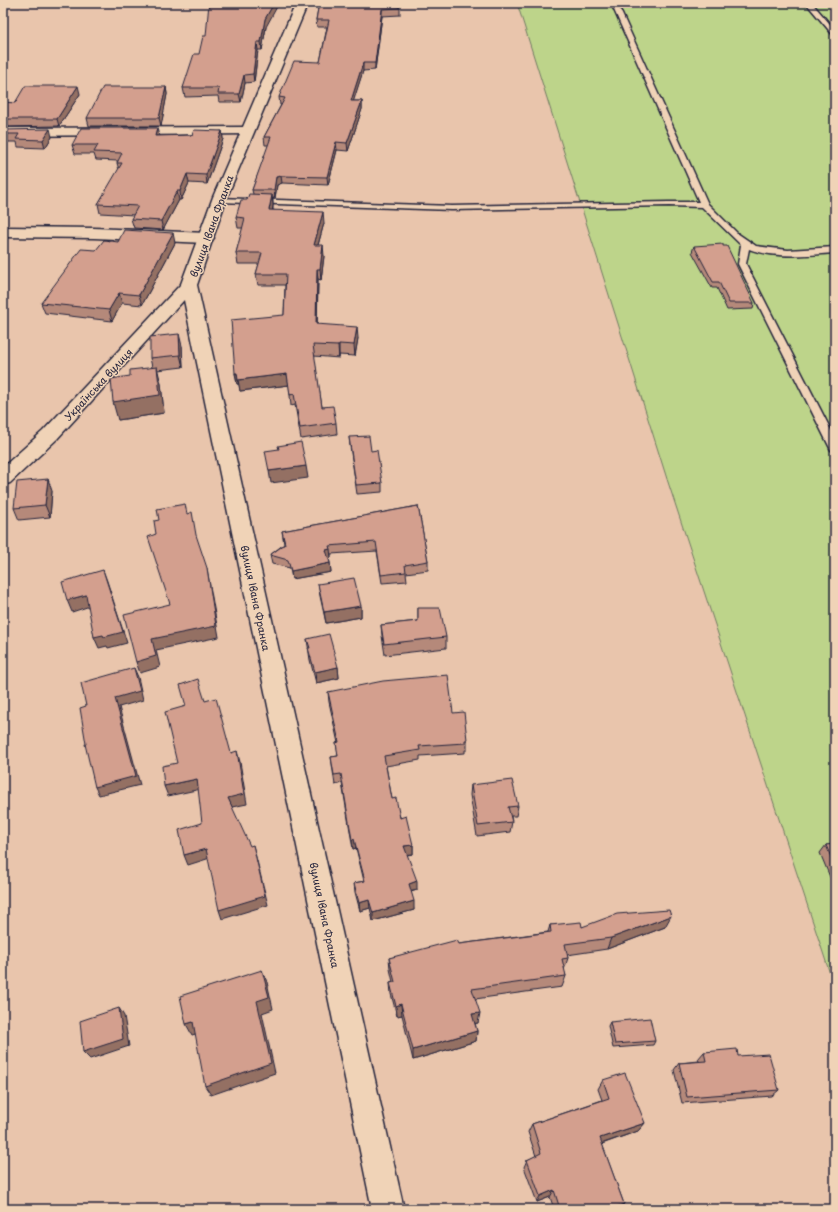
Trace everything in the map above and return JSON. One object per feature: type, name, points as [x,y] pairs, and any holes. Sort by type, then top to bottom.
[{"type":"street","name":"вулиця Івана Франка","points":[[302,3],[219,200],[189,285],[388,1209]]},
{"type":"street","points":[[3,132],[247,131]]},
{"type":"street","points":[[3,232],[94,233],[206,238]]},
{"type":"street","name":"Українська вулиця","points":[[3,478],[50,435],[189,285]]},
{"type":"lane","points":[[614,3],[704,205],[745,244],[768,251],[799,253],[835,250]]},
{"type":"lane","points":[[809,3],[835,34]]},
{"type":"lane","points":[[219,200],[452,208],[669,204],[704,205]]},
{"type":"lane","points":[[745,244],[742,264],[835,448]]},
{"type":"green space","points":[[517,3],[835,3],[835,989],[667,479]]},
{"type":"building","points":[[209,3],[274,3],[265,19],[261,42],[257,42],[253,74],[244,75],[239,94],[218,94],[219,88],[183,88],[194,54],[199,54],[203,36],[206,36]]},
{"type":"building","points":[[319,3],[393,3],[400,8],[382,9],[375,63],[363,63],[351,101],[362,101],[347,143],[336,142],[327,177],[281,176],[276,177],[274,190],[252,190],[271,137],[264,137],[285,98],[279,97],[294,61],[320,62],[329,20],[316,20]]},
{"type":"building","points":[[25,86],[78,86],[57,119],[3,119],[3,102],[15,103]]},
{"type":"building","points":[[103,87],[166,87],[159,118],[87,118]]},
{"type":"building","points":[[81,128],[157,128],[155,136],[192,135],[194,130],[222,131],[206,175],[187,174],[180,191],[177,191],[161,221],[131,219],[138,206],[98,204],[122,163],[117,163],[122,153],[94,152],[98,145],[72,145]]},
{"type":"building","points":[[50,129],[43,140],[16,139],[19,134],[3,134],[3,130]]},
{"type":"building","points":[[249,194],[272,195],[269,210],[323,212],[314,245],[323,245],[320,269],[317,269],[316,324],[357,327],[354,345],[313,345],[322,407],[333,406],[336,423],[300,428],[294,394],[290,395],[287,374],[238,380],[237,373],[235,373],[231,320],[284,315],[286,274],[256,274],[262,253],[236,253],[245,218],[236,217],[241,200],[247,200]]},
{"type":"building","points":[[124,230],[173,233],[139,295],[119,293],[109,310],[41,303],[81,249],[96,250],[104,240],[118,242]]},
{"type":"building","points":[[723,244],[723,246],[727,246],[754,303],[729,303],[719,282],[713,282],[694,246]]},
{"type":"building","points":[[179,334],[180,355],[150,358],[150,337]]},
{"type":"building","points":[[157,367],[160,395],[113,402],[111,379],[130,376],[130,370]]},
{"type":"building","points":[[369,436],[371,451],[377,450],[382,483],[356,485],[349,437]]},
{"type":"building","points":[[301,442],[306,466],[269,471],[265,451],[279,449],[278,446]]},
{"type":"building","points":[[48,479],[45,505],[14,508],[17,482]]},
{"type":"building","points":[[185,504],[187,514],[192,512],[196,535],[207,568],[216,626],[152,639],[156,656],[136,662],[124,615],[170,604],[148,537],[156,534],[154,521],[159,520],[157,509]]},
{"type":"building","points":[[418,506],[428,561],[405,565],[406,572],[381,575],[376,542],[329,546],[330,549],[326,550],[330,563],[291,571],[288,560],[270,555],[285,544],[282,531]]},
{"type":"building","points":[[103,570],[123,632],[104,637],[103,635],[94,637],[86,595],[67,600],[62,582]]},
{"type":"building","points":[[354,578],[361,606],[324,612],[318,584]]},
{"type":"building","points":[[418,608],[440,608],[446,637],[384,644],[381,625],[418,621]]},
{"type":"building","points":[[329,634],[338,667],[315,672],[307,639]]},
{"type":"building","points":[[134,668],[140,691],[115,698],[136,776],[95,787],[85,744],[80,708],[86,706],[81,683]]},
{"type":"building","points":[[448,675],[453,713],[464,712],[467,740],[465,740],[465,743],[419,746],[420,750],[384,756],[392,799],[396,798],[400,818],[406,816],[413,845],[404,846],[417,881],[409,884],[414,901],[373,913],[369,900],[359,903],[354,883],[365,881],[354,839],[352,840],[341,774],[334,775],[331,757],[338,756],[336,743],[339,742],[328,692],[383,681]]},
{"type":"building","points":[[198,679],[205,701],[216,698],[231,753],[237,751],[244,794],[228,798],[250,846],[253,845],[265,896],[219,910],[206,849],[184,855],[179,830],[202,823],[197,779],[164,786],[162,766],[177,763],[165,712],[186,706],[180,685]]},
{"type":"building","points":[[512,780],[518,806],[508,807],[512,822],[478,826],[471,785]]},
{"type":"building","points":[[835,844],[835,867],[826,845]]},
{"type":"building","points":[[669,910],[671,916],[611,938],[565,944],[568,958],[562,959],[566,976],[472,989],[480,1013],[472,1014],[477,1031],[413,1050],[401,1004],[396,1006],[390,983],[395,982],[389,958],[457,940],[459,944],[551,932],[550,925],[581,922],[582,927],[617,914]]},
{"type":"building","points":[[262,970],[269,997],[257,1001],[271,1063],[205,1086],[193,1022],[186,1024],[180,996]]},
{"type":"building","points":[[119,1008],[123,1039],[83,1052],[80,1021]]},
{"type":"building","points":[[650,1018],[655,1041],[615,1044],[610,1022]]},
{"type":"building","points":[[737,1049],[738,1056],[769,1054],[779,1090],[687,1097],[679,1063],[706,1061],[704,1052]]},
{"type":"building","points":[[625,1073],[645,1123],[600,1138],[624,1204],[610,1209],[560,1209],[554,1190],[540,1196],[527,1160],[541,1153],[532,1124],[609,1098],[603,1080]]}]
